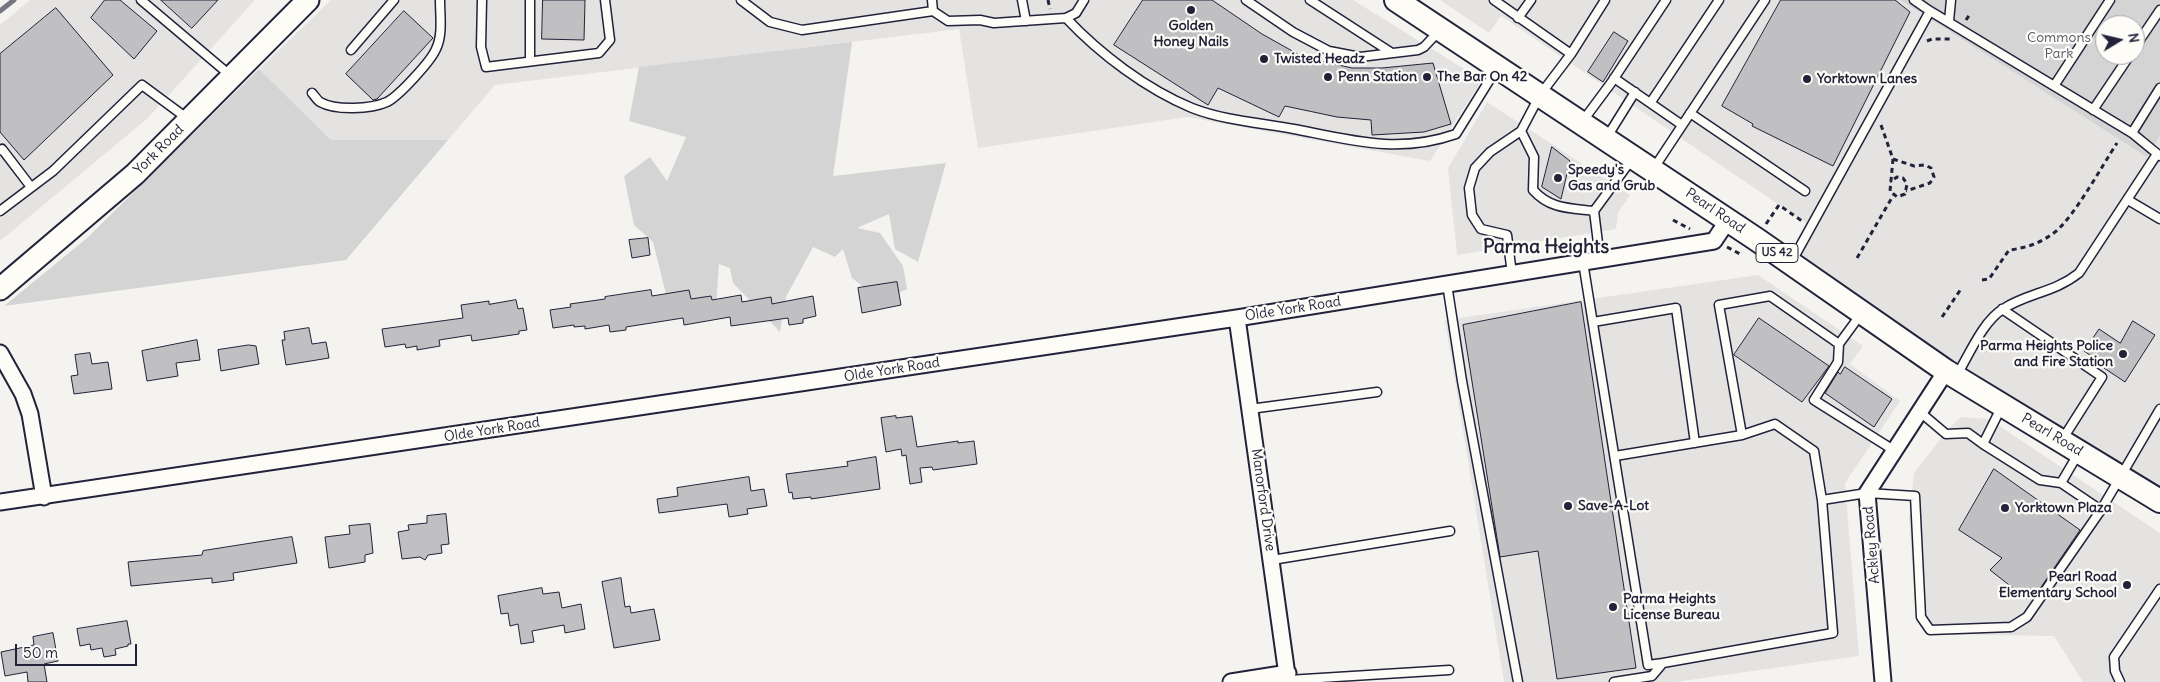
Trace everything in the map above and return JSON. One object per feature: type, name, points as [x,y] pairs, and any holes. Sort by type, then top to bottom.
[{"type":"main road","name":"Pearl Road","points":[[1396,0],[1728,220],[1951,374],[2160,501]]},
{"type":"main road","name":"York Road","points":[[0,289],[135,174],[232,77],[301,4]]},
{"type":"street","name":"Olde York Road","points":[[0,502],[1237,318],[1512,274],[1714,241],[1728,220]]},
{"type":"street","name":"Manorford Drive","points":[[1237,318],[1288,678]]},
{"type":"street","points":[[0,353],[23,394],[30,414],[44,496]]},
{"type":"street","name":"Ackley Road","points":[[1883,682],[1867,494],[1920,412],[1951,374]]},
{"type":"street","points":[[1231,682],[1288,678]]},
{"type":"lane","points":[[141,0],[232,77]]},
{"type":"lane","points":[[351,50],[394,0]]},
{"type":"lane","points":[[312,93],[320,102],[350,108],[375,106],[389,101],[430,61],[437,47],[440,33],[440,0]]},
{"type":"lane","points":[[482,0],[482,47],[486,67],[599,53],[610,40],[605,0]]},
{"type":"lane","points":[[530,0],[530,62]]},
{"type":"lane","points":[[741,0],[770,22],[802,30],[933,11],[948,21],[980,20],[994,23],[1066,18],[1076,13],[1084,0]]},
{"type":"lane","points":[[932,0],[933,11]]},
{"type":"lane","points":[[1022,0],[1026,21]]},
{"type":"lane","points":[[1246,0],[1294,32],[1329,51],[1360,57],[1418,50],[1424,47],[1441,29]]},
{"type":"lane","points":[[1310,0],[1392,52]]},
{"type":"lane","points":[[1494,0],[1571,54]]},
{"type":"lane","points":[[1518,18],[1531,0]]},
{"type":"lane","points":[[1512,274],[1506,235],[1481,229],[1472,215],[1469,188],[1475,168],[1490,152],[1521,130],[1540,95],[1571,54],[1605,0]]},
{"type":"lane","points":[[1581,122],[1614,78],[1666,0]]},
{"type":"lane","points":[[1651,102],[1719,0]]},
{"type":"lane","points":[[1653,170],[1765,0]]},
{"type":"lane","points":[[1914,0],[2132,134],[2159,155],[2079,273],[2065,284],[2002,309],[1985,326],[1951,374]]},
{"type":"lane","points":[[1949,21],[1951,0]]},
{"type":"lane","points":[[2054,86],[2110,0]]},
{"type":"lane","points":[[2145,32],[2160,10]]},
{"type":"lane","points":[[1791,263],[1930,11]]},
{"type":"lane","points":[[1066,18],[1116,62],[1148,84],[1193,108],[1232,119],[1301,130],[1359,143],[1387,145],[1418,143],[1440,140],[1456,134],[1498,67]]},
{"type":"lane","points":[[2093,110],[2123,65]]},
{"type":"lane","points":[[1614,78],[1682,125]]},
{"type":"lane","points":[[0,211],[52,171],[142,85],[189,120]]},
{"type":"lane","points":[[2132,134],[2160,88]]},
{"type":"lane","points":[[1606,139],[1636,92]]},
{"type":"lane","points":[[1690,113],[1805,191]]},
{"type":"lane","points":[[1521,130],[1534,157],[1533,190],[1538,196],[1543,201],[1556,206],[1594,211]]},
{"type":"lane","points":[[0,150],[2,149],[31,188]]},
{"type":"lane","points":[[1600,259],[1594,211],[1634,157]]},
{"type":"lane","points":[[2128,200],[2160,219]]},
{"type":"lane","points":[[1583,262],[1648,664],[1834,633],[1822,500],[1814,451],[1775,424],[1742,435],[1615,456]]},
{"type":"lane","points":[[1447,284],[1462,381],[1518,682]]},
{"type":"lane","points":[[1742,435],[1719,304],[1770,296],[1839,344]]},
{"type":"lane","points":[[1592,322],[1676,308],[1695,443]]},
{"type":"lane","points":[[2002,309],[2102,377],[2070,446],[2061,483]]},
{"type":"lane","points":[[1862,312],[1839,344],[1838,362],[1814,400],[1895,451]]},
{"type":"lane","points":[[1250,409],[1377,392]]},
{"type":"lane","points":[[1983,444],[2003,405]]},
{"type":"lane","points":[[1822,500],[1867,494],[1915,496],[1921,616],[1930,630],[2011,627],[2027,617],[2101,510],[2160,409]]},
{"type":"lane","points":[[1920,412],[1946,434],[1968,433],[2040,480],[2061,483],[2101,510]]},
{"type":"lane","points":[[1272,560],[1450,531]]},
{"type":"lane","points":[[2120,682],[2115,671],[2114,657],[2160,589]]},
{"type":"lane","points":[[1614,682],[1652,676],[1663,663]]},
{"type":"lane","points":[[1288,678],[1449,670]]},
{"type":"path","points":[[1880,122],[1893,159],[1890,182],[1890,191],[1897,197],[1905,194],[1907,184],[1903,178],[1897,177],[1890,182]]},
{"type":"path","points":[[1982,280],[1989,279],[2009,250],[2037,244],[2056,231],[2073,210],[2117,143]]},
{"type":"path","points":[[1893,159],[1914,166],[1926,165],[1931,168],[1934,177],[1930,183],[1906,190]]},
{"type":"path","points":[[1857,258],[1894,194]]},
{"type":"path","points":[[1771,217],[1779,205],[1803,222]]},
{"type":"path","points":[[1942,317],[1961,290]]},
{"type":"shaded area","points":[[30,0],[255,0],[148,118],[0,241],[0,25]]},
{"type":"shaded area","points":[[331,0],[1353,0],[1482,80],[1430,161],[1187,117],[978,148],[959,29],[495,85],[448,140],[331,140],[259,69]]},
{"type":"shaded area","points":[[1440,0],[1900,0],[2146,156],[2160,136],[2160,490],[1788,256],[1806,223],[1501,16],[1489,33]]},
{"type":"shaded area","points":[[1487,102],[1630,195],[1618,213],[1616,229],[1457,255],[1448,168]]},
{"type":"shaded area","points":[[1758,275],[1863,346],[1850,364],[1900,401],[1845,483],[1859,656],[1675,682],[1504,682],[1445,320]]},
{"type":"shaded area","points":[[1961,417],[1989,419],[2160,533],[2160,682],[2083,682],[2054,636],[1926,634],[1916,619],[1909,518],[1914,473],[1950,427]]},
{"type":"green space","name":"Commons Park","points":[[1900,0],[2160,0],[2160,136],[2147,157]]},
{"type":"green space","points":[[852,42],[833,176],[946,163],[918,262],[895,249],[889,214],[857,228],[880,233],[903,266],[907,289],[881,301],[852,278],[843,249],[835,257],[813,247],[786,297],[780,332],[733,283],[730,268],[719,264],[716,308],[713,309],[711,296],[691,299],[689,290],[668,302],[653,242],[634,225],[624,176],[650,157],[667,181],[686,137],[629,121],[639,67]]},
{"type":"green space","points":[[259,69],[331,140],[448,140],[346,260],[4,306],[86,239]]},
{"type":"building","points":[[105,0],[120,0],[157,31],[134,59],[91,18]]},
{"type":"building","points":[[161,0],[218,0],[192,28]]},
{"type":"building","points":[[543,0],[585,0],[584,40],[542,39]]},
{"type":"building","points":[[1143,0],[1212,0],[1262,34],[1303,57],[1352,68],[1382,68],[1433,63],[1451,124],[1424,132],[1372,135],[1371,120],[1337,117],[1285,106],[1279,117],[1218,88],[1208,105],[1114,45]]},
{"type":"building","name":"Yorktown Lanes","points":[[1781,0],[1895,0],[1910,12],[1833,166],[1752,126],[1753,124],[1722,106]]},
{"type":"building","points":[[56,8],[113,75],[24,160],[0,132],[0,54]]},
{"type":"building","points":[[404,11],[433,38],[377,99],[373,100],[346,74]]},
{"type":"building","points":[[1614,32],[1628,41],[1603,82],[1588,72]]},
{"type":"building","points":[[1552,147],[1570,161],[1561,199],[1542,187]]},
{"type":"building","points":[[648,238],[650,255],[632,258],[629,240]]},
{"type":"building","points":[[897,282],[901,305],[862,313],[858,288]]},
{"type":"building","points":[[651,290],[652,296],[689,290],[691,299],[711,296],[712,300],[741,295],[742,302],[771,297],[772,304],[813,296],[816,316],[803,319],[803,323],[789,325],[788,318],[731,326],[730,317],[684,325],[683,318],[626,327],[626,330],[610,332],[609,325],[585,329],[585,326],[574,327],[574,325],[553,328],[550,310],[571,307],[570,304],[605,299],[605,297]]},
{"type":"building","points":[[516,300],[518,309],[523,308],[527,330],[519,331],[519,334],[472,341],[471,335],[439,340],[440,346],[417,350],[417,346],[406,348],[405,344],[385,347],[382,329],[463,318],[461,305],[489,301],[489,304]]},
{"type":"building","points":[[1581,302],[1636,668],[1557,679],[1538,551],[1500,557],[1463,325]]},
{"type":"building","points":[[1759,318],[1829,366],[1802,402],[1734,355]]},
{"type":"building","points":[[2133,321],[2155,335],[2125,382],[2084,351],[2099,329],[2120,343]]},
{"type":"building","points":[[309,328],[312,344],[326,342],[329,358],[286,365],[282,340],[285,340],[284,332]]},
{"type":"building","points":[[197,340],[200,360],[176,363],[178,376],[147,381],[142,351]]},
{"type":"building","points":[[249,345],[256,346],[259,364],[221,371],[218,350]]},
{"type":"building","points":[[90,353],[92,364],[108,362],[112,389],[74,394],[71,376],[78,375],[75,355]]},
{"type":"building","points":[[1845,367],[1892,399],[1874,427],[1825,393],[1838,372],[1840,374]]},
{"type":"building","points":[[896,416],[896,418],[912,416],[917,447],[958,441],[958,443],[974,441],[977,464],[933,470],[932,467],[920,468],[922,482],[910,484],[906,455],[902,456],[901,449],[886,452],[881,418]]},
{"type":"building","points":[[876,457],[880,489],[811,499],[811,497],[793,499],[792,492],[789,493],[786,474],[848,466],[847,462]]},
{"type":"building","points":[[1994,469],[2080,530],[2033,599],[2030,596],[2027,599],[1990,570],[2002,558],[1959,530]]},
{"type":"building","points":[[749,477],[751,491],[764,489],[767,506],[747,509],[748,514],[729,517],[727,504],[659,513],[657,499],[678,496],[677,488]]},
{"type":"building","points":[[446,514],[449,544],[441,545],[442,553],[428,555],[425,560],[420,557],[402,559],[398,532],[409,530],[408,525],[427,523],[427,516]]},
{"type":"building","points":[[370,524],[373,553],[365,555],[365,562],[329,568],[325,537],[350,534],[349,526]]},
{"type":"building","points":[[292,537],[297,563],[233,573],[234,580],[212,583],[212,578],[131,586],[128,562],[202,555],[203,551]]},
{"type":"building","points":[[621,578],[625,607],[630,606],[631,613],[654,609],[660,640],[614,648],[602,582]]},
{"type":"building","points":[[542,588],[543,594],[559,592],[562,608],[581,604],[585,629],[565,633],[564,625],[532,631],[534,642],[521,644],[518,624],[510,626],[508,613],[501,614],[498,596]]},
{"type":"building","points":[[127,621],[131,644],[115,649],[116,655],[104,657],[102,648],[91,650],[90,644],[80,646],[77,629]]},
{"type":"building","points":[[53,633],[58,661],[44,664],[47,682],[28,682],[27,672],[5,676],[1,652],[34,645],[33,637]]},
{"type":"waterway","points":[[0,11],[14,0]]},
{"type":"place","name":"Golden Honey Nails","points":[[1191,10]]},
{"type":"place","name":"Twisted Headz","points":[[1264,59]]},
{"type":"place","name":"Penn Station","points":[[1328,77]]},
{"type":"place","name":"The Bar On 42","points":[[1427,77]]},
{"type":"place","name":"Yorktown Lanes","points":[[1807,79]]},
{"type":"place","name":"Speedy's Gas and Grub","points":[[1558,178]]},
{"type":"place","name":"Parma Heights Police and Fire Station","points":[[2123,354]]},
{"type":"place","name":"Save-A-Lot","points":[[1568,506]]},
{"type":"place","name":"Yorktown Plaza","points":[[2005,508]]},
{"type":"place","name":"Pearl Road Elementary School","points":[[2127,585]]},
{"type":"place","name":"Parma Heights License Bureau","points":[[1613,607]]},
{"type":"district","name":"Parma Heights","points":[[1546,248]]}]
